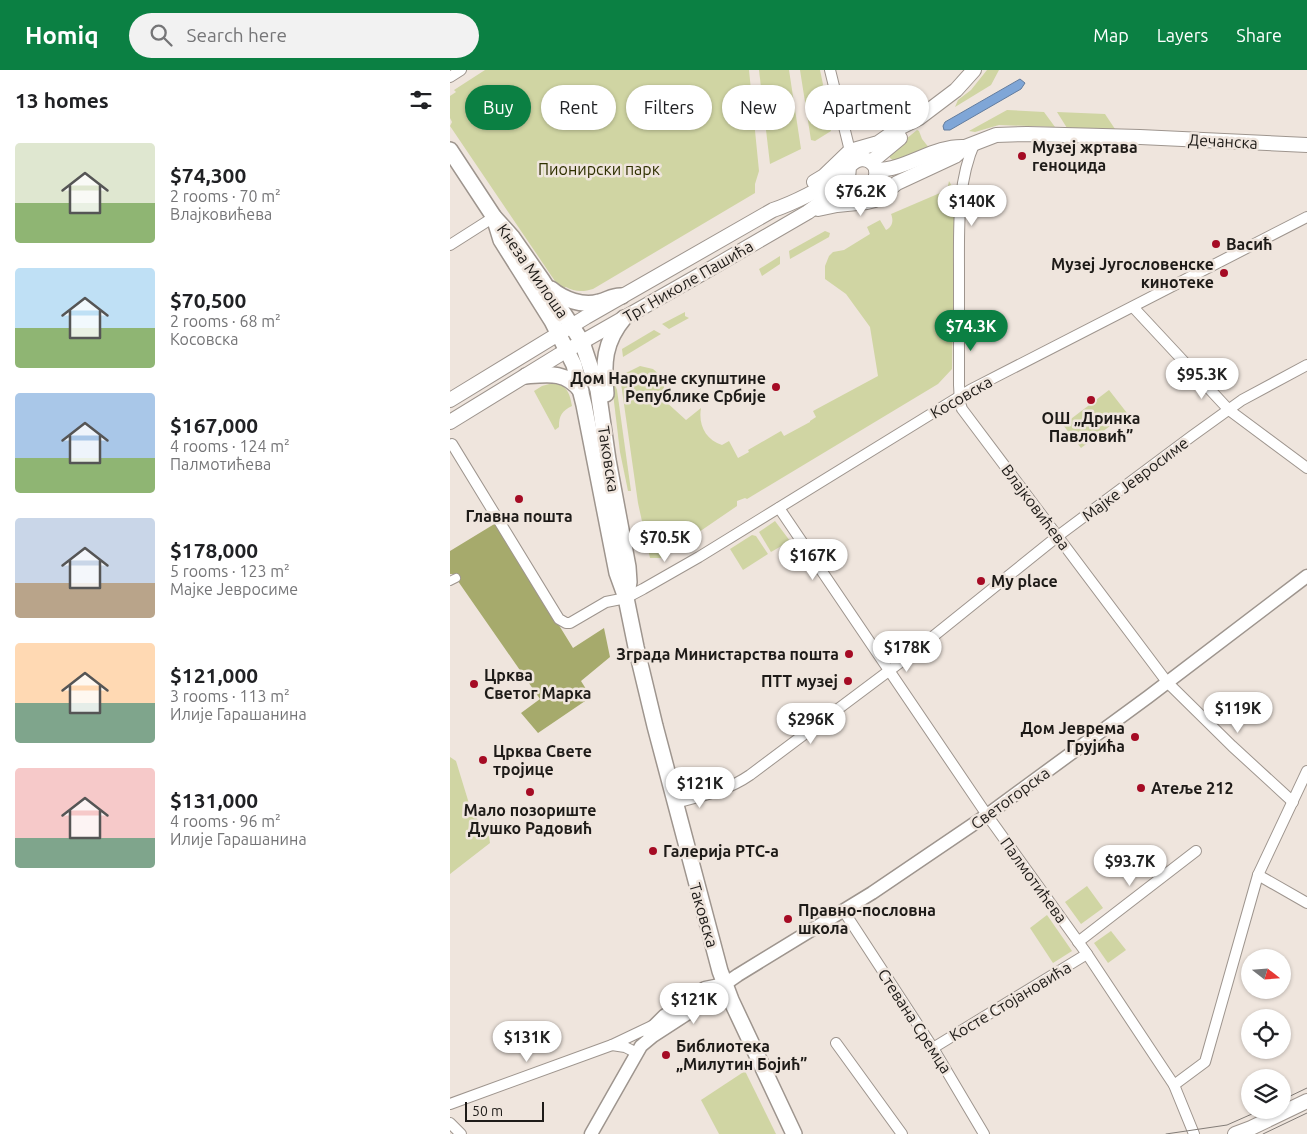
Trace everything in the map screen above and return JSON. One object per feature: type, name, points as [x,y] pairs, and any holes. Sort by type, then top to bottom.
[{"type":"main road","name":"Трг Николе Пашића","points":[[929,110],[956,90],[974,70]]},
{"type":"main road","name":"Трг Николе Пашића","points":[[773,210],[780,201],[824,176],[850,151],[878,143],[897,130]]},
{"type":"main road","name":"Трг Николе Пашића","points":[[873,166],[886,149],[909,130]]},
{"type":"main road","name":"Трг Николе Пашића","points":[[450,400],[565,329],[773,210],[793,203],[824,187],[848,172],[849,167],[856,160],[866,160],[873,166],[894,168],[951,147],[1012,134],[1140,137]]},
{"type":"main road","name":"Дечанска","points":[[1140,137],[1306,143]]},
{"type":"main road","name":"Трг Николе Пашића","points":[[808,212],[837,205],[875,200],[897,183],[955,156],[970,144]]},
{"type":"main road","points":[[886,149],[886,158],[894,168]]},
{"type":"main road","name":"Кнеза Милоша","points":[[450,150],[494,217],[512,237],[544,283],[565,329]]},
{"type":"main road","name":"Трг Николе Пашића","points":[[450,422],[567,350],[808,212],[826,199],[846,188],[871,186],[876,178],[873,166]]},
{"type":"main road","points":[[848,172],[850,182],[855,186]]},
{"type":"main road","name":"Кнеза Милоша","points":[[494,217],[501,240],[565,329]]},
{"type":"main road","points":[[544,283],[559,294],[577,302],[598,303],[615,296],[622,296]]},
{"type":"main road","points":[[604,425],[606,404],[604,364],[607,348],[613,334],[624,318]]},
{"type":"main road","name":"Таковска","points":[[565,329],[582,342],[598,390],[608,460],[628,570],[629,582],[626,598]]},
{"type":"main road","name":"Таковска","points":[[565,329],[567,350],[574,365],[581,391],[617,573],[626,598],[646,692],[695,882],[725,984],[794,1134]]},
{"type":"main road","points":[[526,376],[544,374],[561,376],[574,382],[581,391]]},
{"type":"main road","points":[[1235,1134],[1307,1101]]},
{"type":"street","points":[[450,77],[461,70]]},
{"type":"street","points":[[830,70],[850,151]]},
{"type":"street","name":"Влајковићева","points":[[970,144],[962,194],[959,249],[959,397],[962,409],[1167,682],[1232,746],[1293,802]]},
{"type":"street","points":[[450,245],[494,217]]},
{"type":"street","name":"Косовска","points":[[452,444],[559,619],[570,623],[606,602],[626,598],[699,557],[959,397],[1009,369],[1133,308],[1307,217]]},
{"type":"street","points":[[1133,308],[1229,410],[1307,468]]},
{"type":"street","name":"Мајке Јевросиме","points":[[675,803],[718,792],[743,780],[889,671],[1058,536],[1242,400],[1307,365]]},
{"type":"street","name":"Палмотићева","points":[[779,508],[987,815],[1087,954],[1174,1085],[1194,1134]]},
{"type":"street","name":"Светогорска","points":[[725,984],[843,910],[987,815],[1307,576]]},
{"type":"street","points":[[1174,1085],[1205,1062],[1258,875],[1307,771]]},
{"type":"street","points":[[1078,942],[1196,851]]},
{"type":"street","points":[[1258,875],[1307,903]]},
{"type":"street","name":"Стевана Сремца","points":[[843,910],[933,1048],[984,1134]]},
{"type":"street","name":"Косте Стојановића","points":[[933,1048],[1087,954]]},
{"type":"street","points":[[450,1104],[612,1044],[654,1025],[705,988],[725,984]]},
{"type":"street","points":[[612,1044],[639,1049],[658,1032],[710,999],[725,984]]},
{"type":"street","points":[[592,1134],[647,1033],[654,1025]]},
{"type":"street","points":[[836,1043],[902,1134]]},
{"type":"street","points":[[450,1123],[462,1134]]},
{"type":"green space","name":"Пионирски парк","points":[[485,70],[749,70],[750,85],[722,85],[722,130],[755,130],[759,171],[755,184],[755,193],[593,289],[579,291],[566,287],[561,290],[450,126],[452,122],[450,118],[450,96],[456,92],[454,90]]},
{"type":"green space","points":[[759,70],[789,70],[791,85],[761,85]]},
{"type":"green space","points":[[800,70],[820,70],[823,85],[805,85],[805,102]]},
{"type":"green space","points":[[987,70],[999,70],[991,85],[955,107],[958,100],[971,90]]},
{"type":"green space","points":[[795,110],[801,149],[770,164],[766,130],[795,130]]},
{"type":"green space","points":[[1007,110],[1044,112],[1055,127],[999,125],[975,132],[969,131]]},
{"type":"green space","points":[[1057,112],[1105,114],[1115,129],[1067,128]]},
{"type":"green space","points":[[809,130],[831,130],[815,141],[811,140]]},
{"type":"green space","points":[[917,130],[930,149],[894,161],[890,158],[889,153]]},
{"type":"green space","points":[[949,181],[955,192],[952,369],[938,384],[747,499],[737,501],[737,506],[661,558],[650,558],[638,503],[620,376],[640,366],[653,369],[662,377],[664,400],[686,420],[701,408],[700,414],[704,431],[716,443],[722,445],[729,441],[738,458],[781,431],[784,436],[810,422],[816,417],[813,411],[878,376],[870,327],[846,294],[825,279],[825,266],[829,256],[833,252],[844,250],[870,234],[867,227],[880,220],[886,230],[888,229],[892,221],[891,214],[947,190]]},
{"type":"green space","points":[[825,231],[830,233],[829,237],[790,259],[789,251]]},
{"type":"green space","points":[[780,256],[780,264],[762,276],[759,269]]},
{"type":"green space","points":[[685,312],[685,316],[689,318],[669,329],[662,324]]},
{"type":"green space","points":[[654,330],[661,334],[623,357],[622,349]]},
{"type":"green space","points":[[553,383],[562,385],[567,390],[572,406],[562,414],[559,427],[555,430],[534,391],[542,386]]},
{"type":"green space","points":[[612,385],[615,385],[617,390],[631,491],[628,491],[620,452]]},
{"type":"green space","points":[[1109,390],[1127,413],[1081,448],[1063,425]]},
{"type":"green space","points":[[775,521],[790,541],[771,552],[759,532]]},
{"type":"green space","points":[[496,523],[573,648],[604,628],[610,657],[581,681],[591,697],[538,733],[521,713],[540,699],[453,574],[450,574],[450,551]]},
{"type":"green space","points":[[752,535],[756,536],[768,554],[743,570],[730,549]]},
{"type":"green space","points":[[450,757],[456,761],[471,810],[489,836],[490,843],[450,874]]},
{"type":"green space","points":[[1087,886],[1103,908],[1081,924],[1065,902]]},
{"type":"green space","points":[[1047,915],[1072,951],[1053,963],[1030,928]]},
{"type":"green space","points":[[1111,931],[1126,950],[1108,963],[1094,943]]},
{"type":"green space","points":[[745,1071],[776,1134],[719,1134],[701,1100]]},
{"type":"water","points":[[1020,79],[1025,83],[1021,89],[950,130],[944,130],[945,122]]},
{"type":"tram line","points":[[1291,1096],[1307,1088]]},
{"type":"tram line","points":[[1263,1134],[1307,1113]]},
{"type":"tram line","points":[[1166,1134],[1227,1125],[1241,1119]]},
{"type":"place","name":"Музеј жртава геноцида","points":[[1022,156]]},
{"type":"place","name":"Васић","points":[[1216,244]]},
{"type":"place","name":"Музеј Југословенске кинотеке","points":[[1224,273]]},
{"type":"place","name":"Дом Народне скупштине Републике Србије","points":[[776,387]]},
{"type":"place","name":"ОШ „Дринка Павловић”","points":[[1091,400]]},
{"type":"place","name":"Главна пошта","points":[[519,499]]},
{"type":"place","name":"My place","points":[[981,581]]},
{"type":"place","name":"Зграда Министарства пошта","points":[[849,654]]},
{"type":"place","name":"ПТТ музеј","points":[[848,681]]},
{"type":"place","name":"Црква Светог Марка","points":[[474,684]]},
{"type":"place","name":"Дом Јеврема Грујића","points":[[1135,737]]},
{"type":"place","name":"Црква Свете тројице","points":[[483,760]]},
{"type":"place","name":"Атеље 212","points":[[1141,788]]},
{"type":"place","name":"Мало позориште Душко Радовић","points":[[530,792]]},
{"type":"place","name":"Галерија РТС-а","points":[[653,851]]},
{"type":"place","name":"Правно-пословна школа","points":[[788,919]]},
{"type":"place","name":"Библиотека „Милутин Бојић”","points":[[666,1055]]}]
